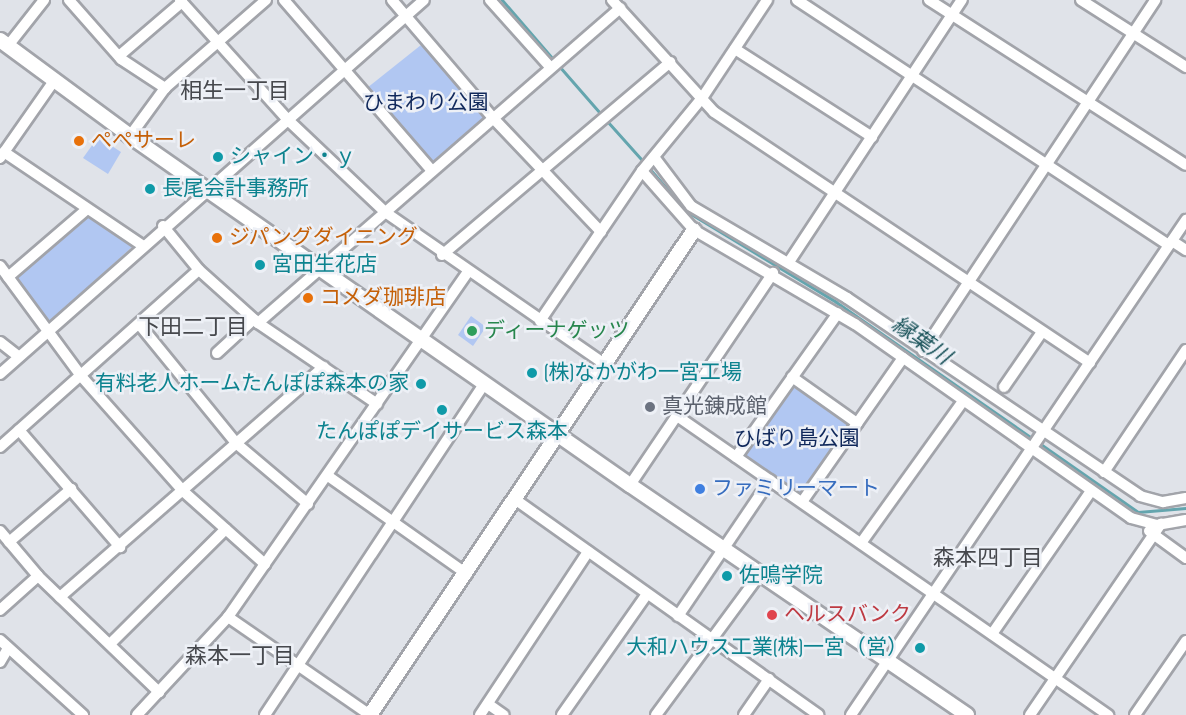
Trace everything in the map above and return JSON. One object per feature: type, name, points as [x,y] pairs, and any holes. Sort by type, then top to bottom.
[{"type":"street","points":[[44,0],[2,48],[54,81],[630,485],[967,715]]},
{"type":"street","points":[[69,0],[119,56],[165,88]]},
{"type":"street","points":[[130,136],[165,88],[266,0]]},
{"type":"street","points":[[284,0],[432,171]]},
{"type":"street","points":[[392,0],[493,118],[601,232]]},
{"type":"street","points":[[0,374],[163,226],[289,121],[424,0]]},
{"type":"street","points":[[490,0],[551,68]]},
{"type":"street","points":[[540,321],[642,171],[702,98],[767,0]]},
{"type":"street","points":[[796,0],[913,74],[1047,164],[1171,243],[1186,250]]},
{"type":"street","points":[[929,0],[1186,165]]},
{"type":"street","points":[[789,262],[962,0]]},
{"type":"street","points":[[1081,0],[1186,67]]},
{"type":"street","points":[[923,351],[1155,0]]},
{"type":"street","points":[[119,56],[181,1],[289,121],[385,212],[442,255],[606,365]]},
{"type":"street","points":[[217,353],[321,268],[551,68],[616,4],[714,112],[968,284],[1090,363]]},
{"type":"street","points":[[735,49],[872,137]]},
{"type":"street","points":[[442,255],[670,62]]},
{"type":"street","points":[[54,81],[2,155],[142,245]]},
{"type":"street","points":[[654,157],[691,206],[789,262],[923,351],[1040,433],[1150,501],[1183,498],[1186,489]]},
{"type":"street","points":[[642,171],[694,230],[773,273],[838,313],[1186,558]]},
{"type":"street","points":[[8,277],[87,209]]},
{"type":"street","points":[[851,715],[1186,220]]},
{"type":"street","points":[[163,226],[199,270],[256,321],[377,405]]},
{"type":"street","points":[[228,617],[370,715],[467,574],[694,230]]},
{"type":"street","points":[[0,266],[81,376],[183,491],[265,564]]},
{"type":"street","points":[[0,447],[199,270]]},
{"type":"street","points":[[137,715],[228,617],[468,272]]},
{"type":"street","points":[[630,485],[773,273]]},
{"type":"street","points":[[736,457],[838,313]]},
{"type":"street","points":[[139,324],[237,444],[308,504]]},
{"type":"street","points":[[1004,387],[1042,332]]},
{"type":"street","points":[[0,342],[19,357]]},
{"type":"street","points":[[1104,472],[1186,350]]},
{"type":"street","points":[[802,502],[903,358]]},
{"type":"street","points":[[60,597],[324,367]]},
{"type":"street","points":[[792,377],[857,423]]},
{"type":"street","points":[[265,715],[485,382]]},
{"type":"street","points":[[861,543],[963,401]]},
{"type":"street","points":[[676,416],[1108,715]]},
{"type":"street","points":[[19,430],[120,547]]},
{"type":"street","points":[[328,476],[467,574]]},
{"type":"street","points":[[678,616],[770,480]]},
{"type":"street","points":[[9,542],[71,489]]},
{"type":"street","points":[[992,634],[1091,491]]},
{"type":"street","points":[[516,500],[818,715]]},
{"type":"street","points":[[1131,518],[1161,524],[1186,520]]},
{"type":"street","points":[[1030,715],[1161,524]]},
{"type":"street","points":[[110,645],[226,529]]},
{"type":"street","points":[[0,531],[38,576],[159,692]]},
{"type":"street","points":[[480,715],[588,552]]},
{"type":"street","points":[[656,715],[710,638],[760,574]]},
{"type":"street","points":[[0,610],[38,576]]},
{"type":"street","points":[[562,715],[647,594]]},
{"type":"street","points":[[1135,715],[1186,641]]},
{"type":"street","points":[[0,662],[4,644]]},
{"type":"street","points":[[4,644],[71,711],[83,715]]},
{"type":"street","points":[[744,715],[768,680]]},
{"type":"street","points":[[488,704],[504,715]]},
{"type":"green space","name":"ひまわり公園","points":[[421,45],[485,118],[434,163],[367,88]]},
{"type":"green space","points":[[98,137],[121,152],[108,174],[83,158]]},
{"type":"green space","points":[[88,215],[132,247],[50,322],[14,279]]},
{"type":"green space","name":"ディーナゲッツ","points":[[471,316],[486,327],[473,346],[458,335]]},
{"type":"green space","name":"ひばり島公園","points":[[792,386],[850,426],[801,494],[743,455]]},
{"type":"waterway","name":"縁葉川","points":[[502,0],[552,58]]},
{"type":"waterway","name":"縁葉川","points":[[559,66],[600,113]]},
{"type":"waterway","name":"縁葉川","points":[[607,121],[641,159]]},
{"type":"waterway","name":"縁葉川","points":[[649,168],[686,211],[836,302],[1033,439]]},
{"type":"waterway","name":"縁葉川","points":[[1039,443],[1138,512],[1186,508]]},
{"type":"place","name":"ぺぺサーレ","points":[[79,141]]},
{"type":"place","name":"シャイン・ｙ","points":[[218,157]]},
{"type":"place","name":"長尾会計事務所","points":[[150,189]]},
{"type":"place","name":"ジパングダイニング","points":[[217,238]]},
{"type":"place","name":"宮田生花店","points":[[260,265]]},
{"type":"place","name":"コメダ珈琲店","points":[[308,298]]},
{"type":"place","name":"ディーナゲッツ","points":[[472,331]]},
{"type":"place","name":"(株)なかがわ一宮工場","points":[[532,373]]},
{"type":"place","name":"有料老人ホームたんぽぽ森本の家","points":[[421,384]]},
{"type":"place","name":"真光錬成館","points":[[650,407]]},
{"type":"place","name":"たんぽぽデイサービス森本","points":[[442,410]]},
{"type":"place","name":"ファミリーマート","points":[[700,489]]},
{"type":"place","name":"佐鳴学院","points":[[727,576]]},
{"type":"place","name":"ヘルスバンク","points":[[772,615]]},
{"type":"place","name":"大和ハウス工業(株)一宮（営）","points":[[920,648]]},
{"type":"district","name":"相生一丁目","points":[[235,92]]},
{"type":"district","name":"下田二丁目","points":[[193,328]]},
{"type":"district","name":"森本四丁目","points":[[988,559]]},
{"type":"district","name":"森本一丁目","points":[[240,657]]}]
